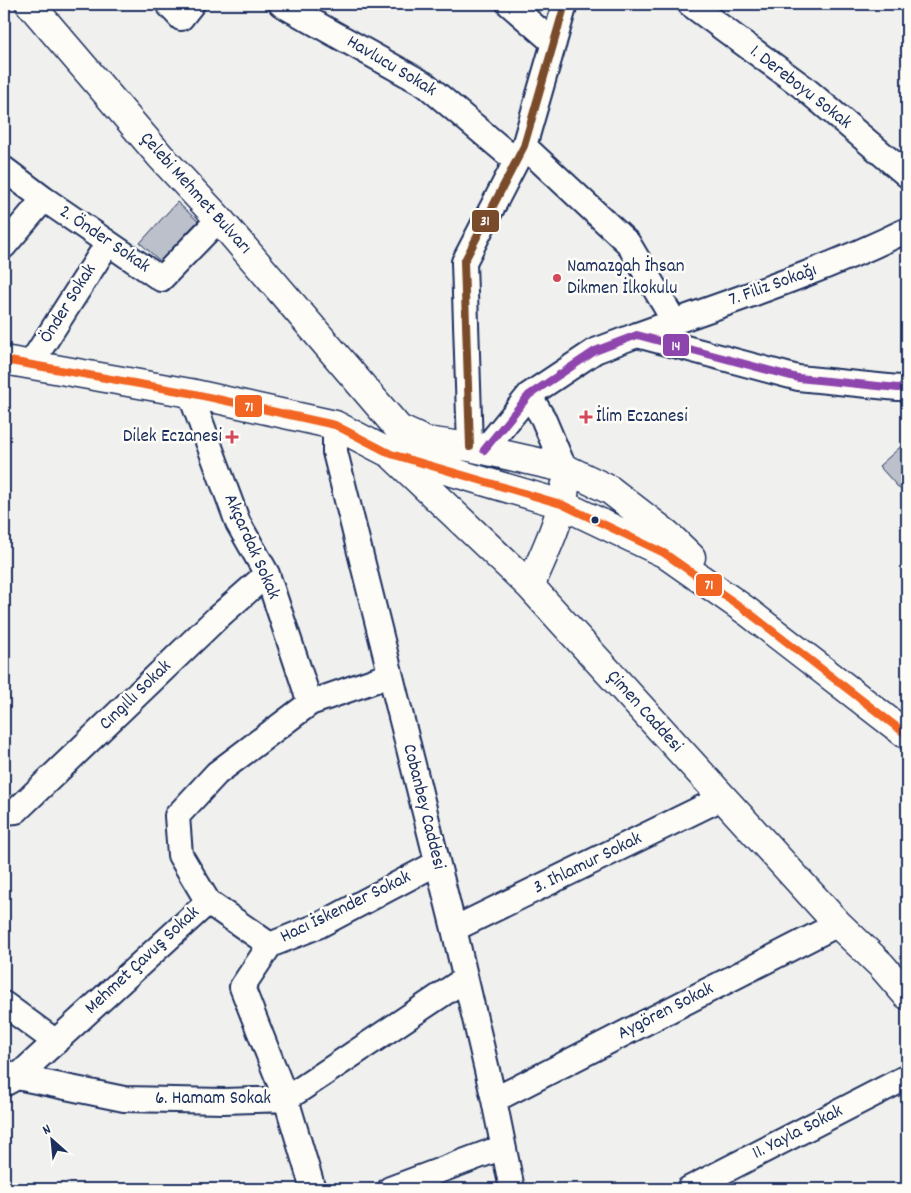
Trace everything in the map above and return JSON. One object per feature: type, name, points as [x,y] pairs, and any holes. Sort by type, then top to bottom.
[{"type":"main road","name":"Çelebi Mehmet Bulvarı","points":[[30,4],[161,157],[219,219],[360,385],[395,442]]},
{"type":"main road","points":[[4,360],[190,392],[335,425],[395,442],[562,504],[664,553],[748,612],[907,735]]},
{"type":"main road","points":[[395,442],[425,442],[477,448],[564,468],[610,490],[667,534],[748,612]]},
{"type":"main road","name":"Çimen Caddesi","points":[[395,442],[530,586],[838,924],[894,967],[907,995]]},
{"type":"main road","points":[[530,586],[562,504],[565,489],[564,468]]},
{"type":"street","points":[[168,4],[181,18],[192,4]]},
{"type":"street","name":"Havlucu Sokak","points":[[281,4],[426,85],[520,153],[628,243],[674,322]]},
{"type":"street","points":[[509,4],[554,43]]},
{"type":"street","points":[[477,448],[464,262],[520,153],[565,4]]},
{"type":"street","name":"1. Dereboyu Sokak","points":[[690,4],[803,87],[907,175]]},
{"type":"street","name":"2. Önder Sokak","points":[[4,169],[44,199],[161,279],[219,219]]},
{"type":"street","points":[[4,246],[44,199]]},
{"type":"street","name":"7. Filiz Sokağı","points":[[477,448],[529,395],[595,351],[783,283],[869,249],[907,230]]},
{"type":"street","name":"Önder Sokak","points":[[30,365],[108,243]]},
{"type":"street","points":[[637,335],[798,378],[898,388],[907,387]]},
{"type":"street","name":"Akçardak Sokak","points":[[190,392],[238,523],[267,574],[310,703]]},
{"type":"street","points":[[529,395],[543,418],[564,468]]},
{"type":"street","name":"Cobanbey Caddesi","points":[[335,425],[335,452],[454,929],[494,1100],[512,1189]]},
{"type":"street","name":"Cıngıllı Sokak","points":[[4,812],[16,812],[217,618],[267,574]]},
{"type":"street","name":"Mehmet Çavuş Sokak","points":[[8,1077],[56,1042],[208,902],[180,854],[177,816],[217,773],[310,703],[390,675]]},
{"type":"street","name":"3. Ihlamur Sokak","points":[[454,929],[722,798]]},
{"type":"street","name":"Hacı İskender Sokak","points":[[208,902],[270,946],[320,925],[437,863]]},
{"type":"street","name":"Aygören Sokak","points":[[494,1100],[838,924]]},
{"type":"street","points":[[270,946],[242,987],[286,1099],[313,1189]]},
{"type":"street","name":"6. Hamam Sokak","points":[[8,1077],[124,1099],[224,1101],[286,1099],[465,978]]},
{"type":"street","points":[[4,1004],[56,1042]]},
{"type":"street","name":"11. Yayla Sokak","points":[[688,1189],[907,1077]]},
{"type":"street","points":[[390,1189],[503,1147]]},
{"type":"building","points":[[177,202],[198,221],[160,261],[140,243]]},
{"type":"building","points":[[907,441],[907,497],[879,466]]},
{"type":"transit line","name":"31","points":[[470,447],[464,262],[524,146],[565,4]]},
{"type":"transit line","name":"14","points":[[484,450],[529,395],[595,351],[637,335],[798,378],[898,388],[907,387]]},
{"type":"transit line","name":"71","points":[[4,360],[190,393],[335,425],[391,454],[561,504],[664,553],[748,612],[907,735]]},
{"type":"place","name":"Namazgah İhsan Dikmen İlkokulu","points":[[557,278]]},
{"type":"place","name":"İlim Eczanesi","points":[[586,417]]},
{"type":"place","name":"Dilek Eczanesi","points":[[232,437]]}]
